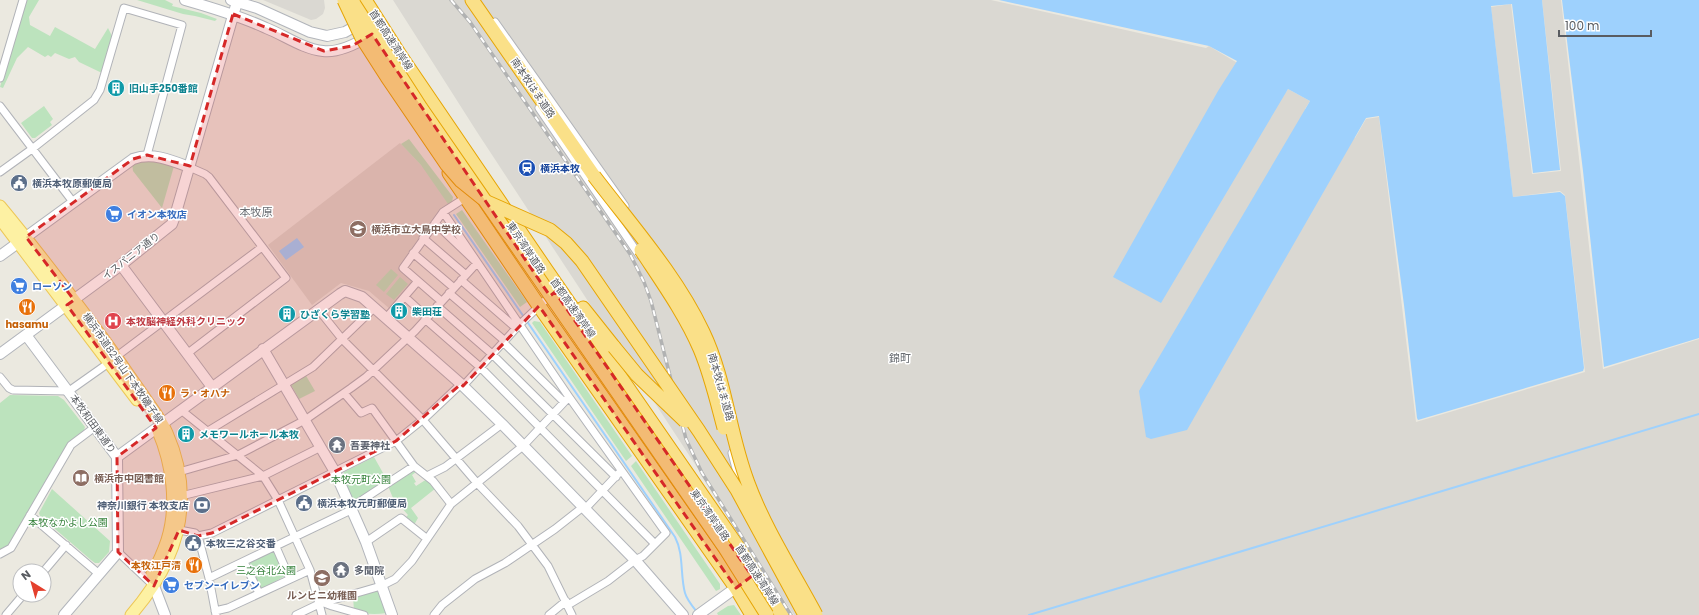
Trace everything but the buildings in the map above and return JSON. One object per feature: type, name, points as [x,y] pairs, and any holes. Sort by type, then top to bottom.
[{"type":"highway","name":"東京湾岸道路","points":[[342,0],[355,27],[466,198],[538,306],[736,588],[752,615]]},
{"type":"highway","points":[[342,0],[362,38],[386,77],[442,158],[461,182],[487,202],[550,230],[566,243],[582,261],[722,466],[747,508],[805,615]]},
{"type":"highway","name":"首都高速湾岸線","points":[[351,0],[421,108],[725,548],[767,615]]},
{"type":"highway","name":"東京湾岸道路","points":[[358,0],[555,292],[752,576],[775,615]]},
{"type":"highway","name":"首都高速湾岸線","points":[[365,0],[402,58],[546,271],[734,541],[782,615]]},
{"type":"highway","name":"南本牧はま道路","points":[[472,0],[594,176],[676,304],[694,336],[706,364],[729,445],[740,476],[759,516],[814,615]]},
{"type":"highway","name":"南本牧はま道路","points":[[594,176],[669,275],[688,303],[703,332],[721,382],[740,460],[748,484],[764,519],[814,615]]},
{"type":"highway","points":[[546,271],[580,304],[637,375],[684,419],[703,441],[741,494],[797,580]]},
{"type":"main road","name":"横浜市道82号山下本牧磯子線","points":[[0,206],[22,240],[113,359],[159,426],[173,450],[179,472],[181,496],[174,529],[162,554],[152,583],[131,615]]},
{"type":"main road","name":"横浜市道82号山下本牧磯子線","points":[[0,219],[22,240]]},
{"type":"main road","name":"横浜市道82号山下本牧磯子線","points":[[159,426],[170,472],[174,529]]},
{"type":"main road","name":"横浜市道82号山下本牧磯子線","points":[[122,615],[152,583]]},
{"type":"street","points":[[0,78],[23,0]]},
{"type":"street","points":[[185,0],[233,14],[308,46],[324,51],[341,49],[364,39],[377,30]]},
{"type":"street","points":[[468,0],[606,207],[713,361]]},
{"type":"street","points":[[478,0],[517,52],[683,290],[701,321],[712,344],[713,361],[722,395],[726,424],[739,480],[814,615]]},
{"type":"street","points":[[234,1],[270,14],[310,32],[327,36],[336,35],[355,27],[369,18]]},
{"type":"street","name":"イスパニア通り","points":[[0,354],[121,265],[172,224],[176,216],[233,14],[234,1]]},
{"type":"street","points":[[0,172],[94,100],[100,90],[124,8],[182,25],[147,155]]},
{"type":"street","points":[[0,106],[73,202]]},
{"type":"street","points":[[0,256],[126,162],[140,156],[147,155],[189,167],[205,174],[286,278],[188,353]]},
{"type":"street","points":[[466,198],[443,212],[403,268],[418,281],[439,304],[492,354],[616,477]]},
{"type":"street","points":[[443,212],[566,399],[666,533],[643,556],[635,560],[608,581],[567,603],[550,615]]},
{"type":"street","points":[[435,223],[477,263]]},
{"type":"street","points":[[423,238],[464,278],[518,326]]},
{"type":"street","points":[[0,377],[9,388],[13,390],[69,392],[262,247]]},
{"type":"street","points":[[413,253],[504,342],[566,399]]},
{"type":"street","points":[[179,472],[238,455],[305,420],[344,393],[373,370],[407,337],[477,263]]},
{"type":"street","points":[[121,265],[212,387]]},
{"type":"street","points":[[386,318],[418,281]]},
{"type":"street","points":[[117,457],[318,309],[345,292],[362,297],[462,385],[635,560],[683,615]]},
{"type":"street","points":[[174,529],[198,536],[212,533],[396,441],[423,420],[462,385],[538,306],[555,292]]},
{"type":"street","points":[[405,297],[480,367],[655,544]]},
{"type":"street","points":[[208,431],[312,367],[374,308]]},
{"type":"street","points":[[318,309],[342,339],[423,420],[455,459],[518,526],[548,566],[572,615]]},
{"type":"street","name":"本牧和田東通り","points":[[26,335],[117,457],[118,552]]},
{"type":"street","points":[[263,349],[335,472],[366,542],[391,615]]},
{"type":"street","points":[[344,393],[361,413],[372,408],[414,466],[427,476],[451,504]]},
{"type":"street","points":[[296,615],[322,603],[381,586],[395,579],[412,561],[426,538],[451,504],[522,446],[541,428],[566,399]]},
{"type":"street","points":[[181,410],[263,476],[278,500],[310,570],[322,603],[322,615]]},
{"type":"street","points":[[427,476],[445,467],[502,424]]},
{"type":"street","points":[[0,554],[11,548],[71,445],[95,427]]},
{"type":"street","points":[[181,496],[263,476],[321,447]]},
{"type":"street","points":[[209,578],[295,538],[351,509],[414,466]]},
{"type":"street","points":[[434,615],[442,606],[475,579],[505,563],[584,508],[603,491],[621,471]]},
{"type":"street","points":[[30,515],[99,574]]},
{"type":"street","points":[[366,542],[401,518],[426,538]]},
{"type":"street","points":[[198,536],[216,613],[310,570]]},
{"type":"street","points":[[51,563],[66,545]]},
{"type":"street","points":[[276,547],[290,579]]},
{"type":"street","points":[[64,615],[118,552],[152,583],[165,615]]},
{"type":"street","points":[[244,562],[259,593]]},
{"type":"street","points":[[699,614],[752,576]]},
{"type":"street","points":[[6,615],[16,603]]},
{"type":"street","points":[[322,603],[364,615]]},
{"type":"highlighted area","points":[[233,14],[324,51],[352,46],[372,34],[550,296],[555,292],[752,576],[736,588],[539,306],[463,386],[461,384],[396,441],[212,533],[198,536],[179,530],[154,586],[118,552],[117,457],[156,428],[67,305],[74,300],[26,237],[133,159],[147,155],[190,166]]},
{"type":"shaded area","points":[[263,0],[324,0],[325,8],[323,14],[316,19],[311,20]]},
{"type":"shaded area","points":[[393,0],[991,0],[1206,48],[1209,46],[1286,92],[1288,89],[1310,101],[1305,109],[1355,138],[1366,119],[1379,117],[1416,422],[1585,372],[1565,195],[1560,191],[1513,197],[1491,7],[1511,4],[1532,174],[1561,171],[1542,0],[1561,0],[1603,369],[1699,339],[1699,615],[794,615],[477,132]]},
{"type":"shaded area","name":"横浜市立大鳥中学校","points":[[400,143],[427,171],[449,205],[400,268],[415,282],[390,309],[369,291],[341,283],[312,305],[268,245]]},
{"type":"green space","points":[[26,0],[39,0],[29,17],[30,25],[50,36],[55,27],[95,49],[108,28],[112,36],[102,73],[79,62],[75,57],[69,59],[55,53],[51,57],[48,55],[45,57],[28,47],[17,58],[3,88],[0,87]]},
{"type":"green space","points":[[137,0],[165,0],[173,4],[172,6],[201,13],[217,19],[215,21],[183,14]]},
{"type":"green space","points":[[44,106],[53,119],[50,122],[52,125],[35,138],[32,138],[21,123]]},
{"type":"green space","points":[[409,139],[453,197],[452,202],[448,204],[421,165],[401,144]]},
{"type":"green space","points":[[149,159],[174,166],[162,208],[133,171],[132,163]]},
{"type":"green space","points":[[462,210],[527,302],[520,307],[456,214]]},
{"type":"green space","points":[[391,269],[398,275],[384,292],[376,285]]},
{"type":"green space","points":[[400,277],[408,284],[394,300],[386,294]]},
{"type":"green space","points":[[534,321],[540,322],[632,456],[626,461],[532,323]]},
{"type":"green space","points":[[305,374],[315,391],[299,399],[290,383]]},
{"type":"green space","points":[[10,395],[58,396],[64,400],[85,427],[84,430],[71,441],[8,546],[0,551],[0,403]]},
{"type":"green space","name":"本牧元町公園","points":[[374,457],[387,480],[353,501],[342,476],[344,472]]},
{"type":"green space","points":[[636,461],[720,584],[720,589],[716,591],[631,466]]},
{"type":"green space","points":[[414,470],[416,472],[412,475],[416,482],[414,483],[416,486],[427,479],[436,488],[411,508],[418,518],[414,525],[405,518],[408,515],[393,498],[388,486]]},
{"type":"green space","name":"本牧なかよし公園","points":[[52,489],[110,541],[109,552],[99,563],[95,563],[91,560],[40,516],[39,513]]},
{"type":"green space","name":"三之谷北公園","points":[[273,550],[285,576],[260,590],[248,563]]},
{"type":"green space","points":[[377,589],[386,613],[370,614],[354,611],[353,596]]},
{"type":"green space","points":[[734,605],[741,615],[718,615],[717,613],[728,606]]},
{"type":"water","points":[[999,0],[1542,0],[1560,170],[1533,173],[1512,4],[1491,6],[1513,197],[1560,192],[1565,196],[1584,368],[1583,371],[1418,420],[1379,116],[1366,118],[1187,430],[1151,439],[1146,437],[1139,391],[1310,101],[1288,89],[1161,303],[1113,277],[1218,91],[1237,61],[1209,46]]},
{"type":"water","points":[[1562,0],[1699,0],[1699,338],[1604,367],[1583,171]]},
{"type":"water","points":[[297,238],[304,247],[286,260],[279,251]]},
{"type":"waterway","points":[[454,215],[675,537],[680,550],[685,593],[697,612]]},
{"type":"waterway","points":[[1029,615],[1699,414]]},
{"type":"railway","points":[[451,0],[470,22],[630,254],[644,282],[651,301],[686,439],[702,473],[791,615]]},
{"type":"place","name":"旧山手250番館","points":[[116,88]]},
{"type":"place","name":"横浜本牧","points":[[527,168]]},
{"type":"place","name":"横浜本牧原郵便局","points":[[19,183]]},
{"type":"place","name":"イオン本牧店","points":[[114,214]]},
{"type":"place","name":"横浜市立大鳥中学校","points":[[358,229]]},
{"type":"place","name":"ローソン","points":[[19,286]]},
{"type":"place","name":"hasamu","points":[[27,307]]},
{"type":"place","name":"柴田荘","points":[[399,311]]},
{"type":"place","name":"ひざくら学習塾","points":[[287,314]]},
{"type":"place","name":"本牧脳神経外科クリニック","points":[[113,321]]},
{"type":"place","name":"ラ・オハナ","points":[[167,393]]},
{"type":"place","name":"メモワールホール本牧","points":[[186,434]]},
{"type":"place","name":"吾妻神社","points":[[337,445]]},
{"type":"place","name":"横浜市中図書館","points":[[81,478]]},
{"type":"place","name":"横浜本牧元町郵便局","points":[[304,503]]},
{"type":"place","name":"神奈川銀行 本牧支店","points":[[202,505]]},
{"type":"place","name":"本牧三之谷交番","points":[[193,543]]},
{"type":"place","name":"本牧江戸清","points":[[194,565]]},
{"type":"place","name":"多聞院","points":[[341,570]]},
{"type":"place","name":"ルンビニ幼稚園","points":[[322,578]]},
{"type":"place","name":"セブン-イレブン","points":[[171,585]]},
{"type":"district","name":"本牧原","points":[[256,212]]},
{"type":"district","name":"錦町","points":[[900,358]]}]
